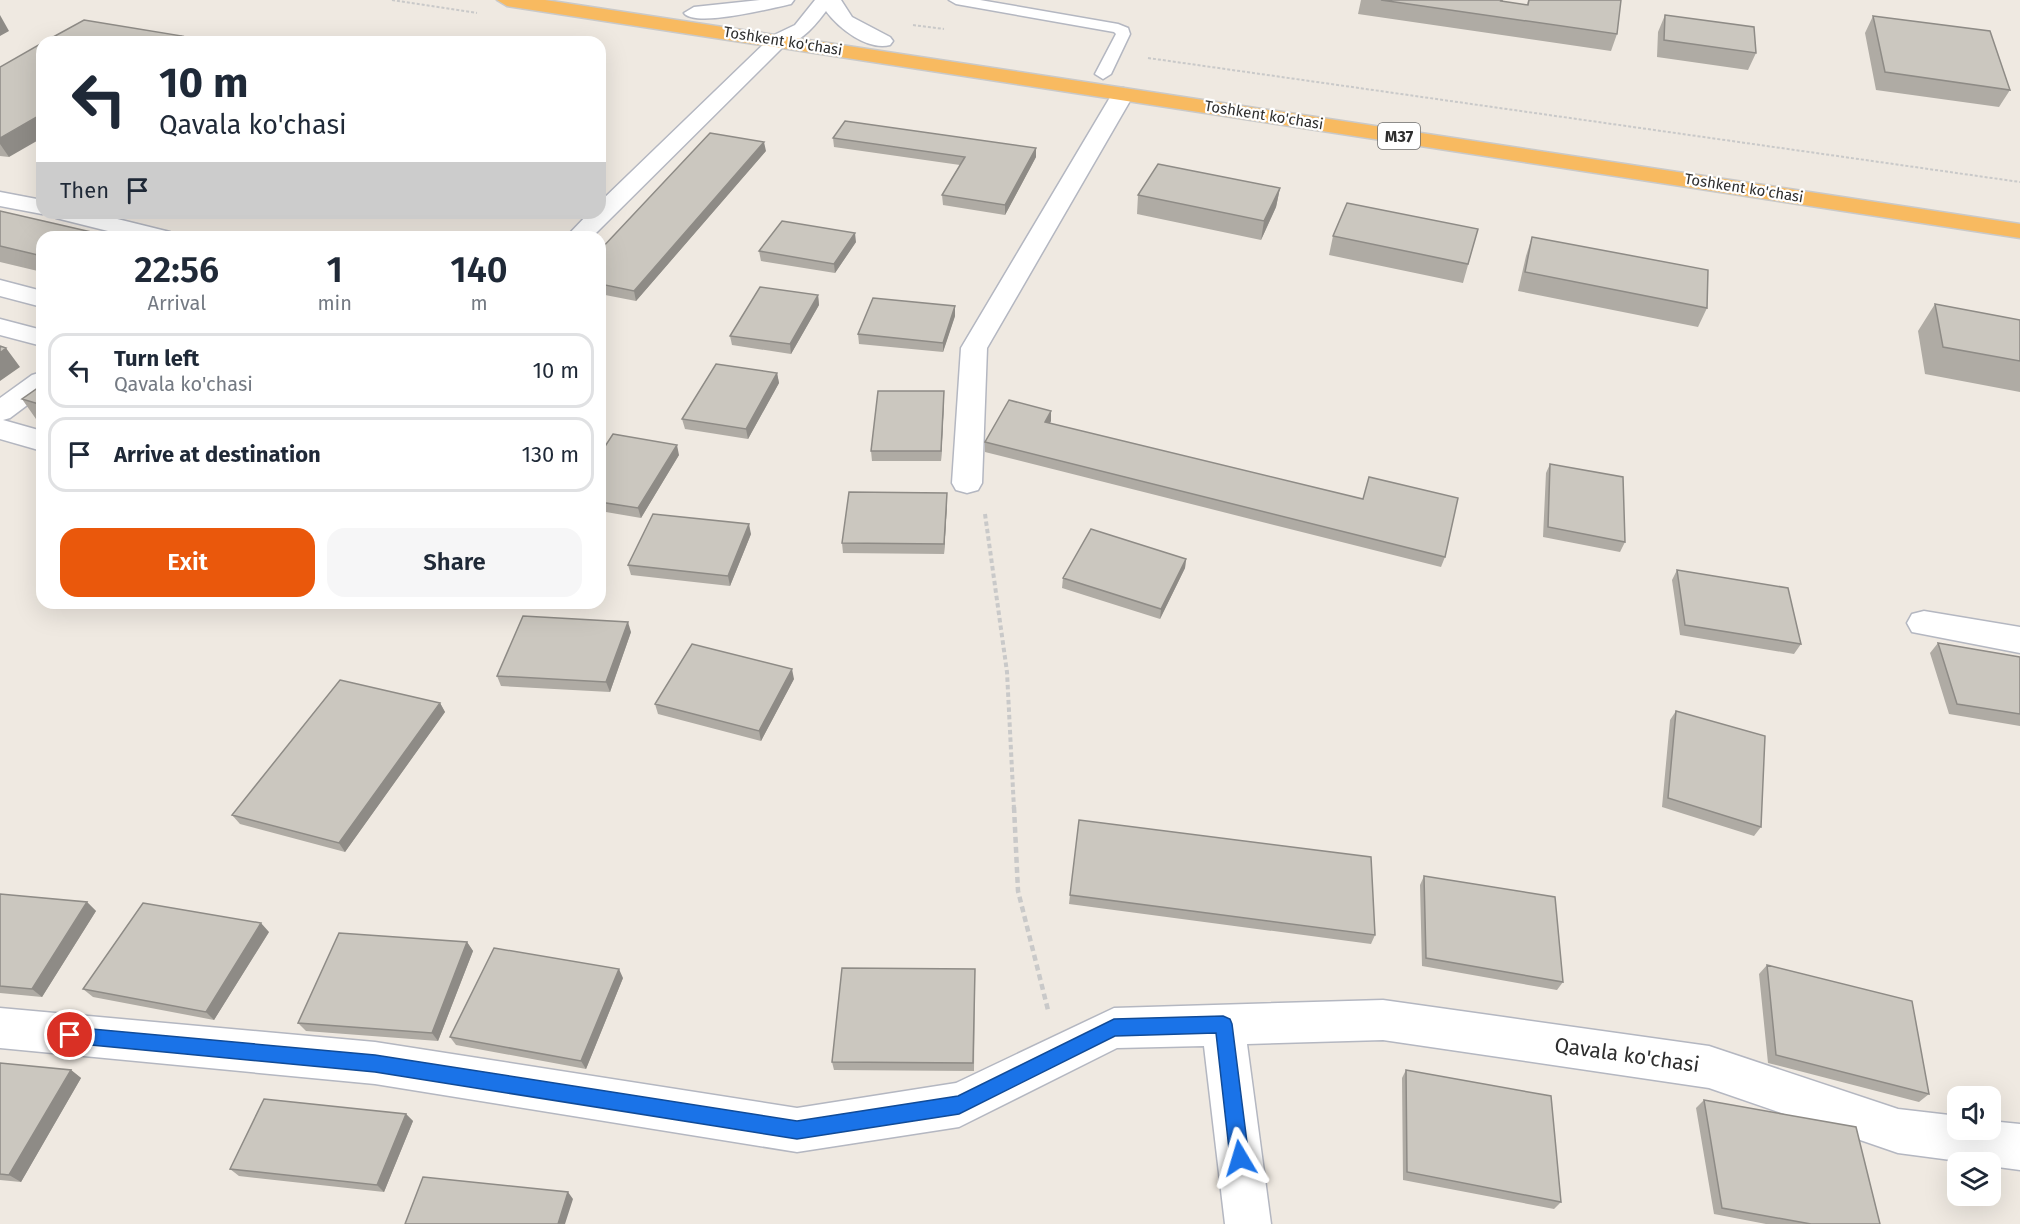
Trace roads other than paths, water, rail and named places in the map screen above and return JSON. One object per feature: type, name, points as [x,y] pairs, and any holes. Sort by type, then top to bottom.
[{"type":"highway","name":"Toshkent ko'chasi","points":[[507,0],[883,41],[1702,161]]},
{"type":"highway","name":"Toshkent ko'chasi","points":[[606,0],[694,13],[1123,94],[2020,231]]},
{"type":"street","points":[[694,13],[747,9],[784,0]]},
{"type":"street","points":[[787,32],[804,0]]},
{"type":"street","points":[[606,210],[787,32],[825,0]]},
{"type":"street","points":[[831,0],[833,8],[848,23],[883,41]]},
{"type":"street","points":[[967,483],[974,348],[1123,94]]},
{"type":"street","points":[[0,198],[36,206]]},
{"type":"street","points":[[88,219],[137,231]]},
{"type":"street","points":[[584,231],[596,219]]},
{"type":"street","points":[[0,288],[36,297]]},
{"type":"street","points":[[0,327],[36,336]]},
{"type":"street","points":[[0,411],[36,385]]},
{"type":"street","points":[[0,429],[36,439]]},
{"type":"street","points":[[1924,623],[2020,640]]},
{"type":"street","name":"Qavala ko'chasi","points":[[0,1028],[375,1064],[797,1130],[959,1105],[1114,1028],[1383,1020],[1697,1065],[1898,1131],[2020,1148]]},
{"type":"street","points":[[1223,1024],[1248,1224]]},
{"type":"lane","points":[[956,0],[1118,28],[1123,31],[1123,34],[1103,74]]}]
